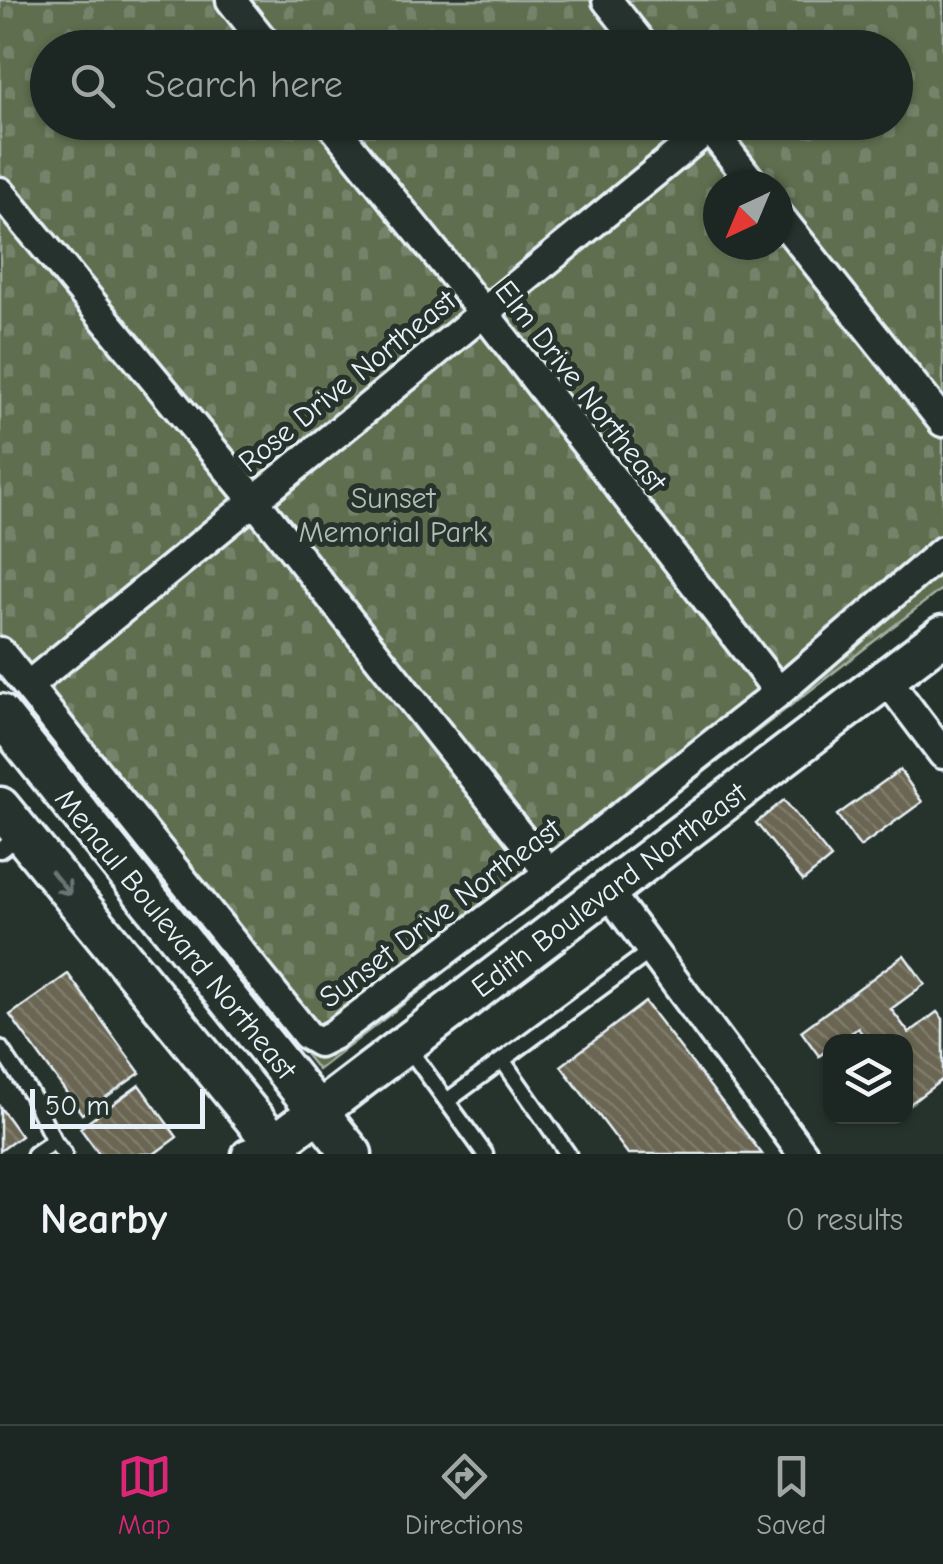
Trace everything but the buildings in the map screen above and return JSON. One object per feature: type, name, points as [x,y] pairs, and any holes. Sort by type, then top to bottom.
[{"type":"main road","name":"Edith Boulevard Northeast","points":[[269,1152],[316,1111],[609,893],[943,635]]},
{"type":"main road","name":"Menaul Boulevard Northeast","points":[[0,714],[352,1154]]},
{"type":"main road","name":"Menaul Boulevard Northeast","points":[[7,830],[269,1152]]},
{"type":"street","points":[[230,0],[254,30]]},
{"type":"street","points":[[608,0],[631,30]]},
{"type":"street","name":"Elm Drive Northeast","points":[[345,140],[778,692]]},
{"type":"street","name":"Rose Drive Northeast","points":[[28,686],[689,140]]},
{"type":"street","points":[[719,140],[742,170]]},
{"type":"street","points":[[0,192],[253,500],[549,873]]},
{"type":"street","points":[[793,233],[943,422]]},
{"type":"street","name":"Sunset Drive Northeast","points":[[0,652],[307,1035],[319,1042],[549,873],[778,692],[943,551]]},
{"type":"street","points":[[885,677],[943,754]]},
{"type":"street","points":[[609,893],[803,1154]]},
{"type":"lane","points":[[447,1102],[652,950]]},
{"type":"lane","points":[[405,1044],[486,1154]]},
{"type":"lane","points":[[0,1048],[64,1154]]},
{"type":"lane","points":[[503,1061],[568,1154]]},
{"type":"lane","points":[[35,1154],[54,1141]]},
{"type":"green space","name":"Sunset Memorial Park","points":[[0,0],[943,0],[943,588],[318,1070],[0,672]]}]
